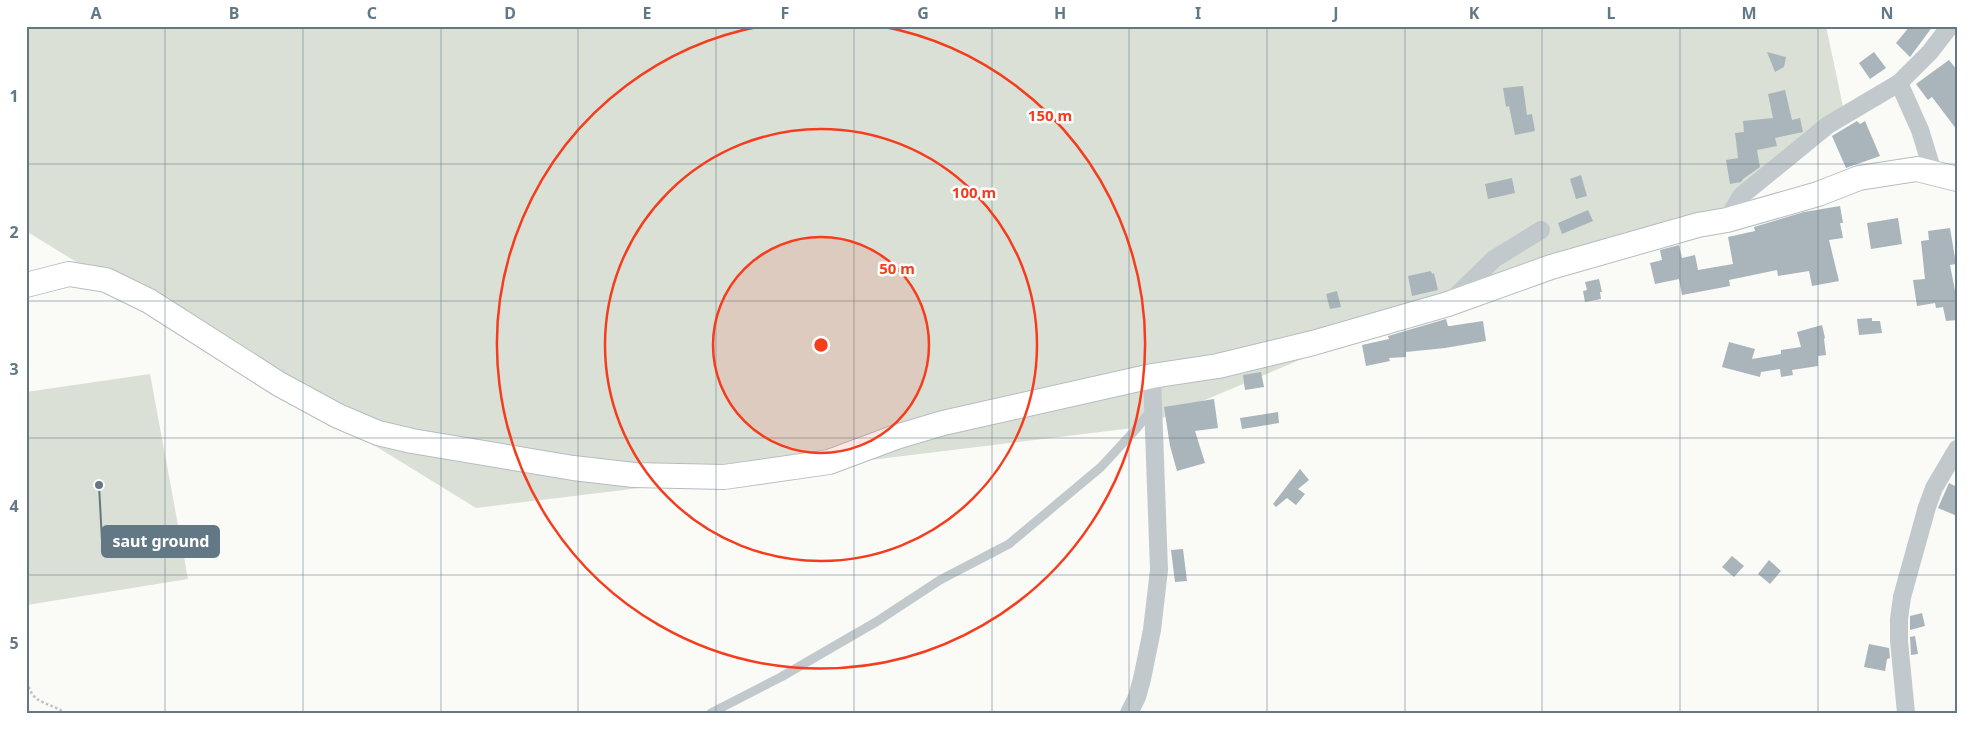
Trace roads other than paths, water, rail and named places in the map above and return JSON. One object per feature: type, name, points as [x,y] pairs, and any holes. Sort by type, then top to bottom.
[{"type":"street","points":[[1726,220],[1741,196],[1828,125],[1899,83],[1930,52],[1950,26]]},
{"type":"street","points":[[1899,83],[1920,130],[1933,172]]},
{"type":"street","points":[[26,285],[69,274],[106,280],[149,301],[279,384],[338,416],[378,433],[412,441],[564,466],[634,475],[724,477],[829,462],[896,437],[943,423],[1152,376],[1218,366],[1370,327],[1448,304],[1551,267],[1698,225],[1726,220],[1818,194],[1860,178],[1917,169],[1957,180]]},
{"type":"street","points":[[1448,304],[1494,259],[1541,230]]},
{"type":"street","points":[[1129,713],[1137,697],[1142,679],[1152,630],[1159,570],[1152,376]]},
{"type":"street","points":[[1906,713],[1899,641],[1902,597],[1926,507],[1934,488],[1957,449]]},
{"type":"lane","points":[[711,713],[781,677],[876,622],[940,580],[1009,544],[1101,467],[1138,428],[1153,408]]},
{"type":"place","name":"saut ground","points":[[99,485]]}]
